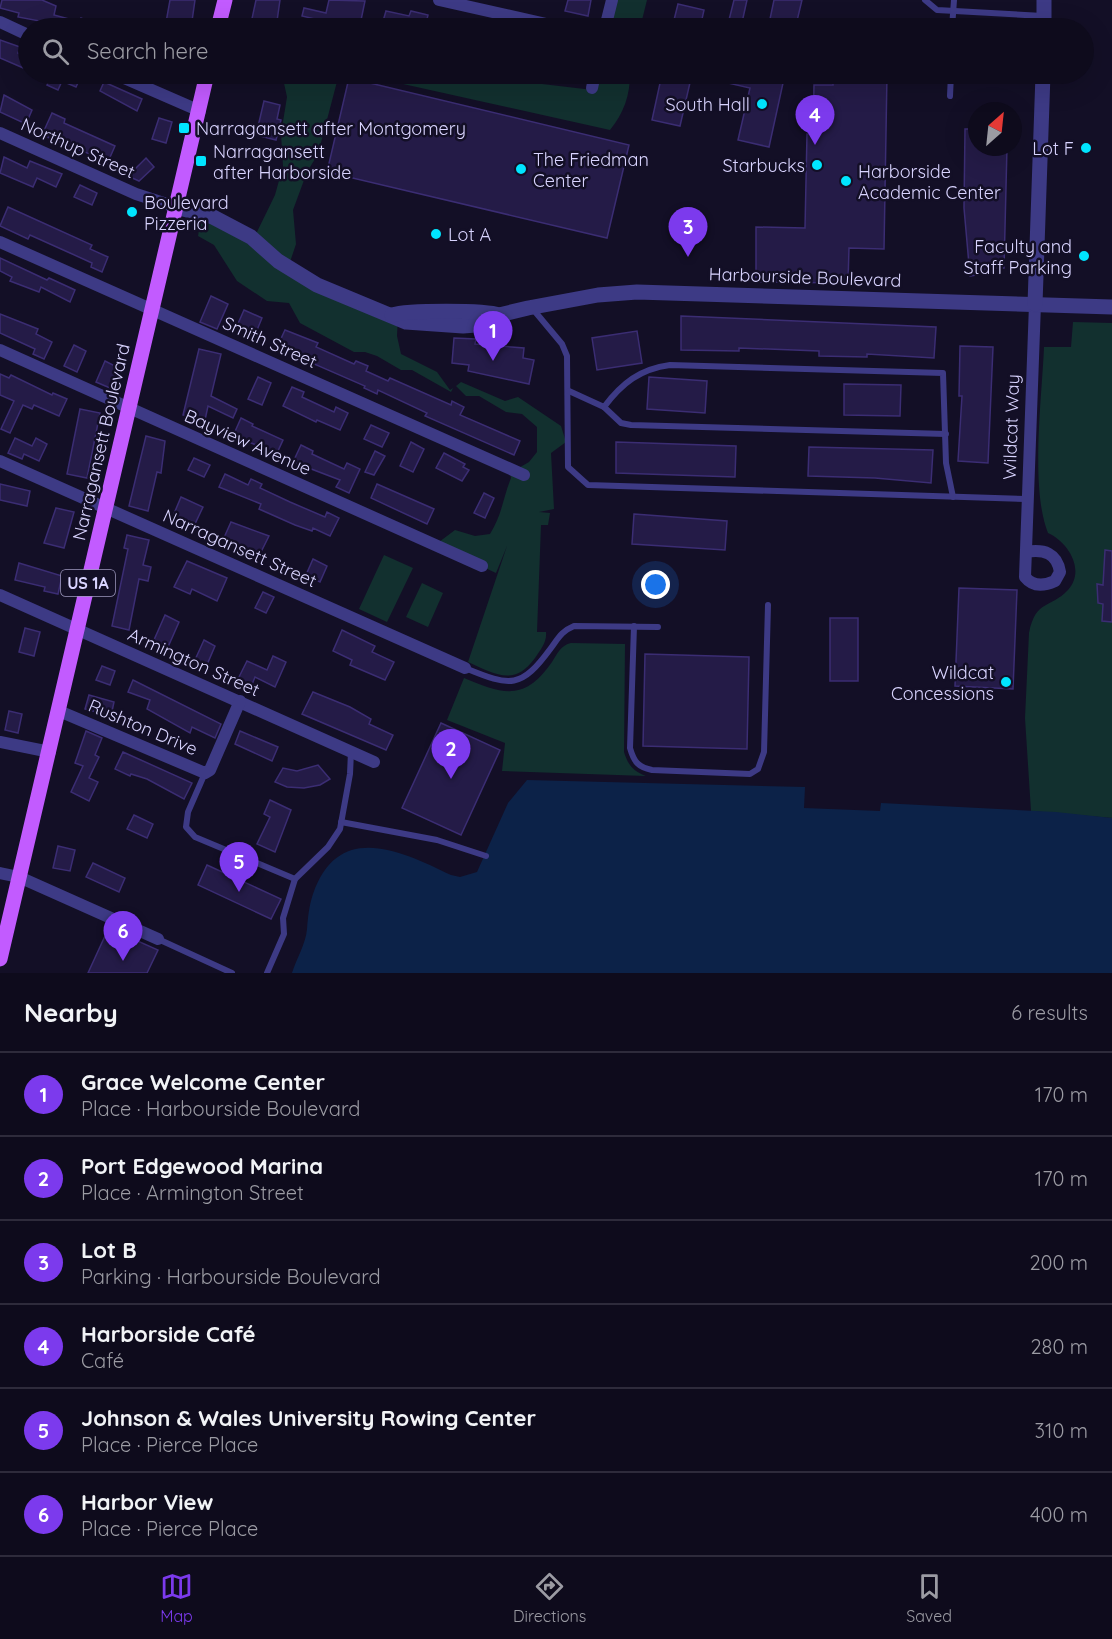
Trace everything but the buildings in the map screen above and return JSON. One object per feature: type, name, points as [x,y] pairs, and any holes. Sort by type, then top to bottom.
[{"type":"main road","points":[[220,18],[225,0]]},
{"type":"main road","name":"Narragansett Boulevard","points":[[0,959],[205,84]]},
{"type":"street","points":[[439,0],[519,18]]},
{"type":"street","points":[[608,18],[612,0]]},
{"type":"street","points":[[1044,0],[1044,18]]},
{"type":"street","points":[[0,22],[18,30]]},
{"type":"street","points":[[139,84],[200,111]]},
{"type":"street","points":[[592,88],[593,84]]},
{"type":"street","points":[[1035,304],[1042,84]]},
{"type":"street","name":"Northup Street","points":[[0,133],[136,194],[176,207]]},
{"type":"street","name":"Harbourside Boulevard","points":[[176,207],[213,217],[251,237],[278,261],[316,285],[406,322],[463,326],[489,324],[499,315],[598,294],[637,292],[1112,307]]},
{"type":"street","name":"Smith Street","points":[[0,242],[524,475]]},
{"type":"street","name":"Wildcat Way","points":[[1026,552],[1026,499],[1035,304]]},
{"type":"street","name":"Bayview Avenue","points":[[0,350],[482,566]]},
{"type":"street","name":"Narragansett Street","points":[[0,461],[465,668]]},
{"type":"street","name":"Armington Street","points":[[0,595],[374,762]]},
{"type":"street","name":"Rushton Drive","points":[[58,711],[205,773],[210,770],[240,702]]},
{"type":"street","points":[[0,742],[50,752]]},
{"type":"street","points":[[0,873],[19,877],[158,939]]},
{"type":"lane","points":[[925,0],[937,10],[1011,18]]},
{"type":"lane","points":[[953,18],[954,0]]},
{"type":"lane","points":[[950,96],[951,84]]},
{"type":"lane","points":[[532,308],[562,344],[567,356],[568,467],[577,478],[588,484],[1026,499]]},
{"type":"lane","points":[[604,407],[625,383],[637,374],[652,368],[670,365],[944,373],[946,463],[952,497]]},
{"type":"lane","points":[[569,391],[604,407],[621,423],[631,425],[946,434]]},
{"type":"lane","points":[[634,626],[630,748],[633,759],[640,768],[652,771],[750,774],[758,769],[764,752],[768,605]]},
{"type":"lane","points":[[465,668],[495,681],[517,681],[534,670],[563,630],[585,624],[658,627]]},
{"type":"lane","points":[[267,973],[284,934],[284,918],[295,879],[328,847],[341,822],[350,774],[351,751]]},
{"type":"lane","points":[[205,773],[188,812],[186,827],[195,837],[295,879]]},
{"type":"lane","points":[[341,822],[437,840],[486,856]]},
{"type":"lane","points":[[158,939],[232,973]]},
{"type":"green space","points":[[613,0],[647,0],[642,18],[609,18]]},
{"type":"green space","points":[[284,84],[336,84],[318,154],[307,172],[293,210],[296,244],[289,265],[398,315],[397,336],[401,354],[437,372],[450,390],[453,388],[451,392],[412,370],[401,370],[365,352],[354,352],[300,323],[289,303],[267,301],[237,281],[214,245],[198,236],[202,213],[255,236],[275,195],[283,166],[281,134],[287,97]]},
{"type":"green space","points":[[403,84],[542,84],[593,90],[594,84],[629,84],[625,104],[610,130]]},
{"type":"green space","points":[[1073,322],[1112,323],[1112,818],[1031,811],[1025,718],[1029,633],[1032,622],[1040,609],[1068,590],[1075,574],[1072,557],[1062,543],[1048,533],[1043,514],[1038,468],[1038,442],[1044,347],[1071,347]]},
{"type":"green space","points":[[461,382],[505,401],[518,397],[561,426],[566,442],[551,453],[554,509],[539,512],[550,513],[548,525],[541,525],[537,632],[546,632],[546,639],[527,667],[512,675],[496,674],[468,662],[507,546],[496,573],[435,545],[455,530],[475,536],[490,534],[500,513],[511,478],[510,473],[529,462],[537,452],[537,427],[522,414],[506,412],[479,396],[466,396],[456,386]]},
{"type":"green space","points":[[384,555],[413,568],[387,622],[359,609]]},
{"type":"green space","points":[[422,583],[443,593],[428,627],[406,617]]},
{"type":"green space","points":[[571,643],[625,644],[624,752],[632,767],[646,776],[502,771],[505,743],[447,720],[464,678],[502,691],[523,689],[542,675],[560,650]]},
{"type":"water","points":[[527,780],[805,787],[804,808],[880,811],[881,803],[1056,812],[1112,818],[1112,973],[292,973],[305,940],[313,894],[324,871],[338,857],[354,849],[372,848],[411,857],[451,875],[460,877],[477,872],[508,803]]},
{"type":"place","name":"South Hall","points":[[762,104]]},
{"type":"place","name":"Narragansett after Montgomery","points":[[184,128]]},
{"type":"place","name":"Harborside Café","points":[[815,145]]},
{"type":"place","name":"Lot F","points":[[1086,148]]},
{"type":"place","name":"Narragansett after Harborside","points":[[201,161]]},
{"type":"place","name":"Starbucks","points":[[817,165]]},
{"type":"place","name":"The Friedman Center","points":[[521,169]]},
{"type":"place","name":"Harborside Academic Center","points":[[846,181]]},
{"type":"place","name":"Boulevard Pizzeria","points":[[132,212]]},
{"type":"place","name":"Lot A","points":[[436,234]]},
{"type":"place","name":"Faculty and Staff Parking","points":[[1084,256]]},
{"type":"place","name":"Lot B","points":[[688,257]]},
{"type":"place","name":"Grace Welcome Center","points":[[493,361]]},
{"type":"place","name":"Wildcat Concessions","points":[[1006,682]]},
{"type":"place","name":"Port Edgewood Marina","points":[[451,779]]},
{"type":"place","name":"Johnson & Wales University Rowing Center","points":[[239,892]]},
{"type":"place","name":"Harbor View","points":[[123,961]]}]
